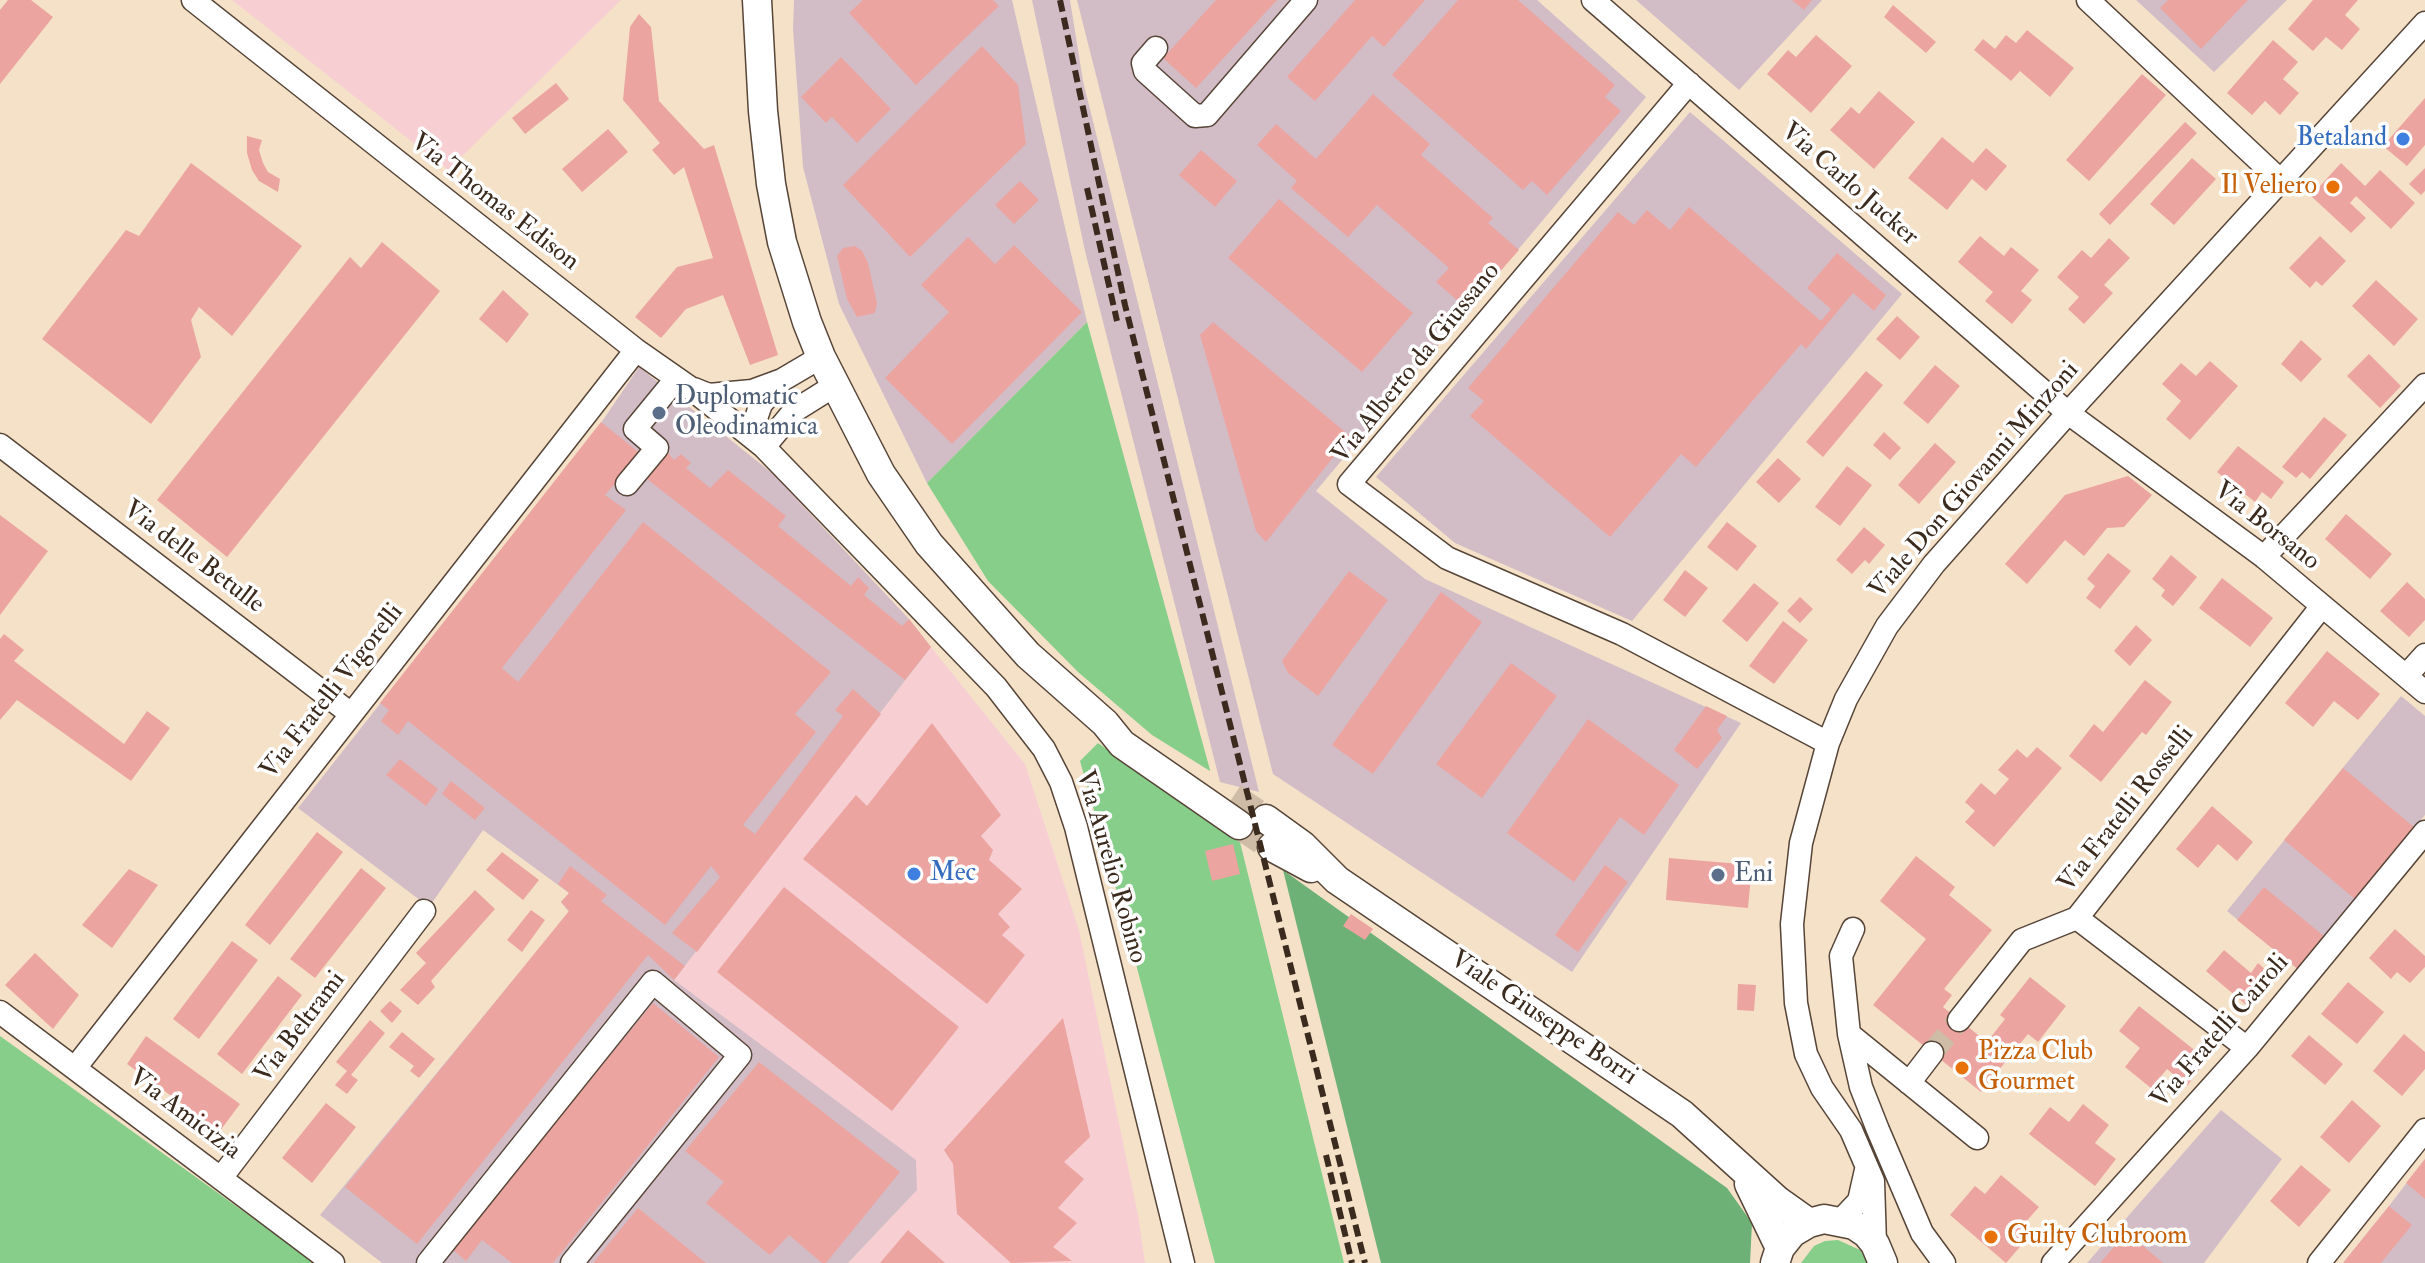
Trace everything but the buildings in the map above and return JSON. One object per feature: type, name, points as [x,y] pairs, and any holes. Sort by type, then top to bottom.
[{"type":"main road","name":"Viale Giuseppe Borri","points":[[757,0],[761,96],[775,208],[789,267],[821,357],[881,474],[929,544],[1018,645],[1105,723],[1122,744],[1252,822],[1302,845],[1337,880]]},
{"type":"main road","name":"Viale Giuseppe Borri","points":[[1105,723],[1156,746],[1233,797]]},
{"type":"main road","name":"Viale Giuseppe Borri","points":[[1272,847],[1337,880],[1682,1114],[1778,1201],[1809,1223]]},
{"type":"main road","name":"Viale Giuseppe Borri","points":[[1741,1169],[1778,1255]]},
{"type":"main road","points":[[1778,1255],[1792,1233],[1824,1219],[1854,1225],[1879,1254]]},
{"type":"street","name":"Via Thomas Edison","points":[[193,0],[636,350],[764,447]]},
{"type":"street","points":[[1156,48],[1143,63],[1145,71],[1195,116],[1207,115],[1306,0]]},
{"type":"street","name":"Via Carlo Jucker","points":[[1593,0],[2068,413]]},
{"type":"street","points":[[2088,0],[2281,181]]},
{"type":"street","name":"Viale Don Giovanni Minzoni","points":[[1879,1254],[1873,1181],[1851,1130],[1822,1088],[1806,1054],[1796,1003],[1792,924],[1801,843],[1828,743],[1846,699],[1887,626],[1934,564],[2425,23]]},
{"type":"street","name":"Via Alberto da Giussano","points":[[1689,83],[1349,484],[1447,558],[1622,634],[1828,743]]},
{"type":"street","name":"Via Fratelli Vigorelli","points":[[75,1068],[636,350]]},
{"type":"street","points":[[627,484],[657,448],[635,429],[682,383],[709,395],[752,391],[782,380],[821,357]]},
{"type":"street","points":[[782,380],[761,404],[754,424],[764,447],[794,411],[834,386]]},
{"type":"street","points":[[2264,557],[2425,385]]},
{"type":"street","name":"Via Borsano","points":[[2068,413],[2264,557],[2425,692]]},
{"type":"street","name":"Via delle Betulle","points":[[0,445],[351,714]]},
{"type":"street","name":"Via Aurelio Robino","points":[[764,447],[996,687],[1044,749],[1076,827],[1183,1263]]},
{"type":"street","name":"Via Fratelli Rosselli","points":[[2247,1048],[2077,918],[2322,606]]},
{"type":"street","points":[[2406,676],[2425,655]]},
{"type":"street","name":"Via Fratelli Cairoli","points":[[2053,1263],[2247,1048],[2425,832]]},
{"type":"street","name":"Via Beltrami","points":[[221,1178],[424,911]]},
{"type":"street","points":[[1959,1020],[2022,940],[2077,918]]},
{"type":"street","points":[[1853,929],[1841,956],[1849,1034],[1861,1087],[1922,1233],[1944,1263]]},
{"type":"street","points":[[428,1263],[653,982],[740,1055],[572,1263]]},
{"type":"street","name":"Via Amicizia","points":[[0,1012],[333,1263]]},
{"type":"street","points":[[1849,1034],[1977,1138]]},
{"type":"street","points":[[1909,1083],[1932,1053]]},
{"type":"street","points":[[2319,1263],[2425,1130]]},
{"type":"street","points":[[1840,1221],[1859,1201],[1866,1177],[1866,1161]]},
{"type":"street","points":[[1875,1214],[1897,1176]]},
{"type":"shaded area","points":[[232,0],[621,0],[448,170]]},
{"type":"shaded area","points":[[794,0],[1012,0],[1087,322],[927,483],[839,304],[803,167],[793,29]]},
{"type":"shaded area","points":[[1032,0],[1070,0],[1083,81],[1259,792],[1220,782],[1085,251]]},
{"type":"shaded area","points":[[1077,0],[1537,0],[1646,97],[1316,491],[1425,579],[1741,723],[1572,972],[1273,774]]},
{"type":"shaded area","points":[[1636,0],[1822,0],[1739,90]]},
{"type":"shaded area","points":[[2136,0],[2287,0],[2214,72]]},
{"type":"shaded area","points":[[1690,112],[1902,294],[1632,621],[1455,543],[1376,477]]},
{"type":"shaded area","points":[[639,367],[772,473],[909,619],[931,647],[674,980],[916,1160],[917,1190],[848,1263],[382,1263],[320,1215],[569,912],[561,902],[569,893],[483,830],[429,907],[298,808],[601,423]]},
{"type":"shaded area","points":[[931,647],[1025,764],[1079,930],[1138,1215],[1145,1263],[848,1263],[917,1190],[674,980]]},
{"type":"shaded area","points":[[2401,696],[2425,716],[2425,815],[2299,970],[2227,911]]},
{"type":"shaded area","points":[[2221,1110],[2282,1159],[2204,1263],[2087,1263]]},
{"type":"shaded area","points":[[2425,1159],[2425,1263],[2343,1263],[2389,1206]]},
{"type":"green space","points":[[1087,322],[1210,771],[1152,735],[1078,672],[988,581],[927,483]]},
{"type":"green space","points":[[1098,743],[1240,842],[1344,1263],[1215,1263],[1080,761]]},
{"type":"green space","points":[[1283,870],[1727,1188],[1752,1223],[1750,1263],[1381,1263]]},
{"type":"green space","points":[[0,1036],[304,1255],[314,1263],[0,1263]]},
{"type":"green space","points":[[1838,1240],[1860,1250],[1869,1263],[1801,1263],[1814,1246]]},
{"type":"tunnel","points":[[1233,797],[1266,819]]},
{"type":"tunnel","points":[[1239,825],[1272,847]]},
{"type":"tunnel","points":[[1932,1053],[1959,1020]]},
{"type":"railway","points":[[1060,0],[1125,305],[1365,1263]]},
{"type":"railway","points":[[1087,188],[1117,321]]},
{"type":"railway","points":[[1326,1155],[1352,1263]]},
{"type":"place","name":"Betaland","points":[[2403,139]]},
{"type":"place","name":"Il Veliero","points":[[2333,187]]},
{"type":"place","name":"Duplomatic Oleodinamica","points":[[659,413]]},
{"type":"place","name":"Mec","points":[[914,874]]},
{"type":"place","name":"Eni","points":[[1718,875]]},
{"type":"place","name":"Pizza Club Gourmet","points":[[1962,1068]]},
{"type":"place","name":"Guilty Clubroom","points":[[1991,1237]]}]
